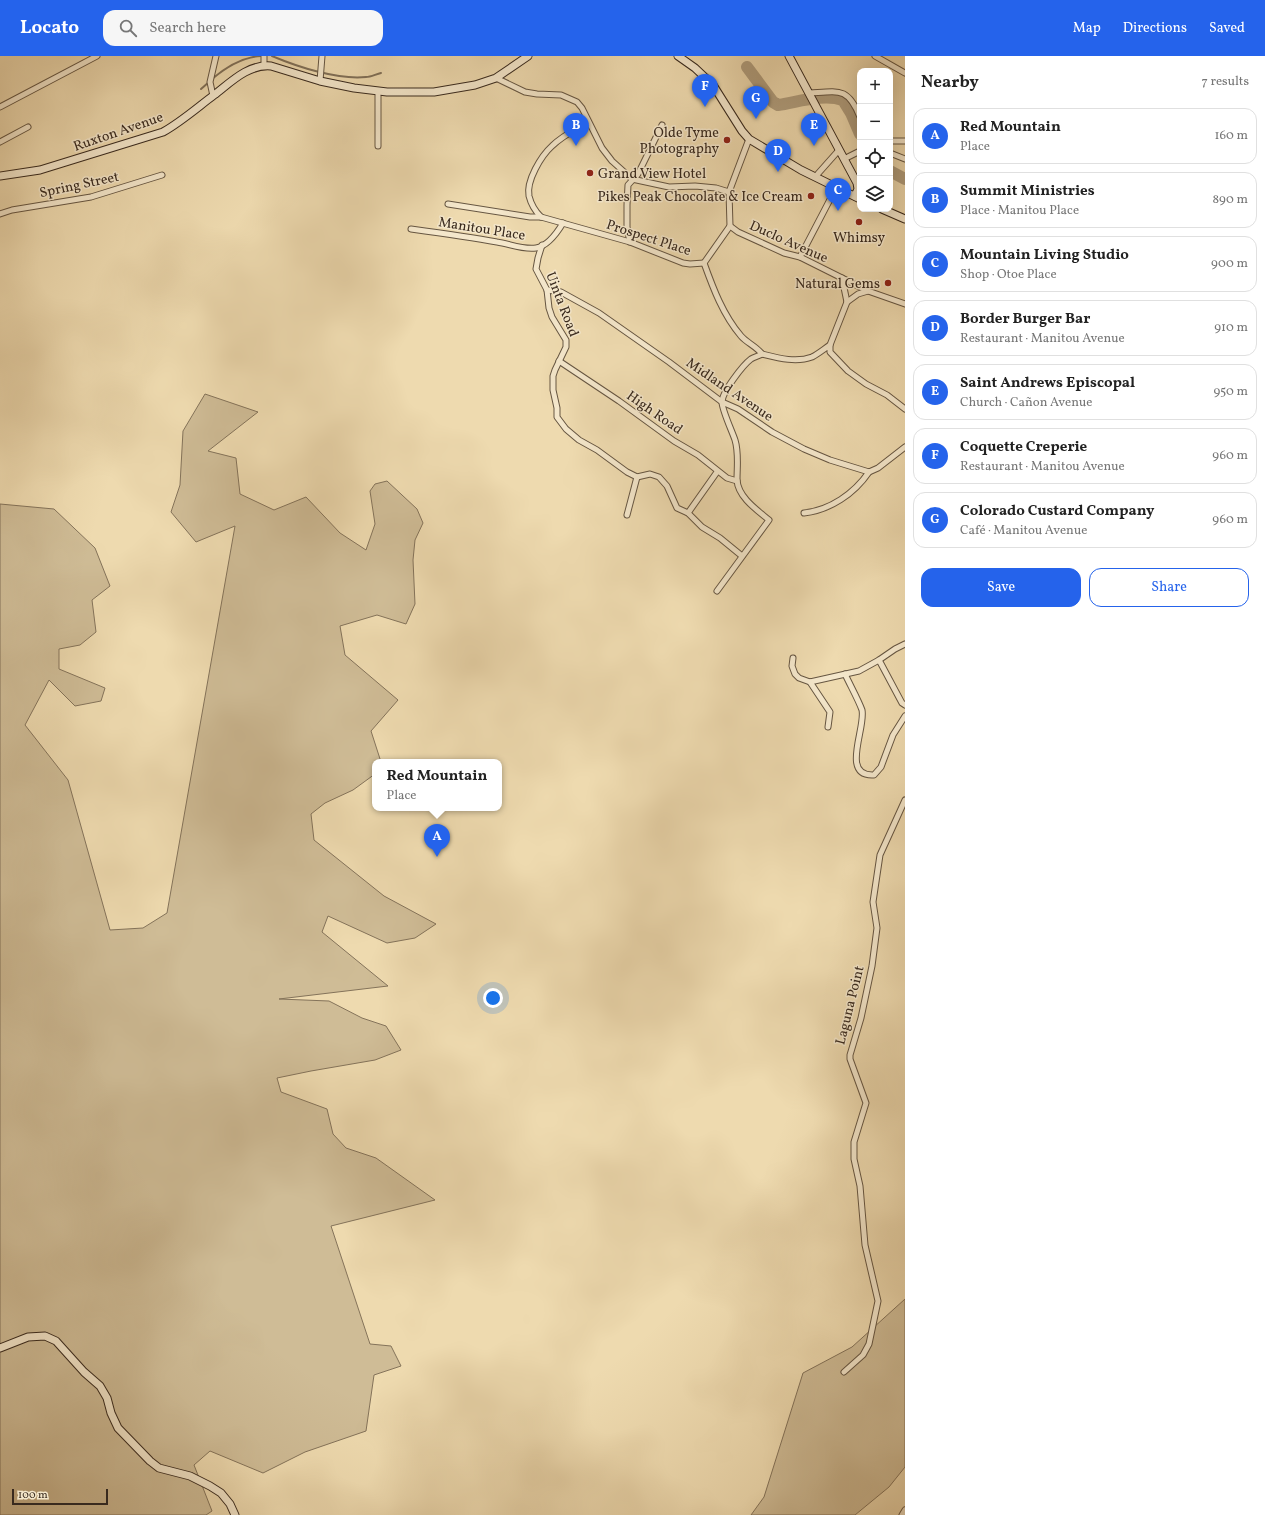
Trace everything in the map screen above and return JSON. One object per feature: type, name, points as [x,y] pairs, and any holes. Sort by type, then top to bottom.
[{"type":"street","points":[[0,107],[97,56]]},
{"type":"street","points":[[213,96],[210,82],[216,56]]},
{"type":"street","points":[[321,78],[322,56]]},
{"type":"street","name":"Ruxton Avenue","points":[[0,176],[40,170],[156,134],[175,124],[242,73],[256,67],[264,60],[278,68],[378,91],[434,92],[475,85],[496,78],[528,56]]},
{"type":"street","points":[[678,56],[695,68],[713,86],[742,131],[749,139],[815,177],[857,198]]},
{"type":"street","points":[[789,56],[811,94],[857,183]]},
{"type":"street","points":[[875,56],[905,73]]},
{"type":"street","points":[[496,78],[515,88],[532,94],[561,95],[573,99],[580,105],[602,148],[612,161],[632,179],[669,187],[695,186],[729,192]]},
{"type":"street","points":[[378,91],[378,146]]},
{"type":"street","points":[[811,94],[834,91],[845,94],[857,110]]},
{"type":"street","name":"Manitou Place","points":[[541,217],[532,204],[528,194],[535,169],[552,146],[573,130],[588,122]]},
{"type":"street","points":[[630,242],[627,228],[628,185],[638,174],[662,125]]},
{"type":"street","points":[[0,142],[28,127]]},
{"type":"street","points":[[704,263],[730,226],[729,192],[749,139]]},
{"type":"street","points":[[893,141],[905,141]]},
{"type":"street","points":[[815,177],[839,150]]},
{"type":"street","points":[[844,159],[857,152]]},
{"type":"street","points":[[893,154],[905,159]]},
{"type":"street","name":"Spring Street","points":[[0,214],[12,210],[91,197],[162,176]]},
{"type":"street","points":[[800,257],[836,188]]},
{"type":"street","name":"Prospect Place","points":[[448,204],[530,217],[541,217],[630,242],[683,263],[704,263],[712,285],[732,325],[742,337],[758,348],[762,354]]},
{"type":"street","points":[[889,212],[905,219]]},
{"type":"street","name":"Manitou Place","points":[[411,229],[499,242],[521,247],[537,248],[542,246],[558,232],[563,223]]},
{"type":"street","name":"Duclo Avenue","points":[[730,226],[738,232],[778,250],[800,257],[868,291],[905,304]]},
{"type":"street","name":"Uinta Road","points":[[542,246],[536,269],[547,290],[549,308],[552,316],[566,340],[566,347],[555,370],[553,383],[557,417],[566,429],[579,440],[597,450],[627,472],[637,477]]},
{"type":"street","points":[[842,278],[847,302]]},
{"type":"street","name":"Midland Avenue","points":[[547,290],[561,292],[599,313],[669,362],[722,402],[738,409],[772,432],[804,449],[830,460],[869,472]]},
{"type":"street","points":[[868,291],[858,294],[847,302],[830,345],[830,352],[848,371],[866,384],[887,395],[905,409]]},
{"type":"street","points":[[717,591],[742,556],[756,540],[769,520],[750,504],[737,481],[738,470],[735,441],[722,402],[726,390],[751,359],[762,354],[799,360],[812,357],[830,345]]},
{"type":"street","name":"High Road","points":[[559,361],[619,401],[674,441],[698,455],[717,472],[727,478],[737,481]]},
{"type":"street","points":[[804,513],[816,512],[843,499],[862,483],[869,472],[878,468],[905,447]]},
{"type":"street","points":[[688,513],[717,472]]},
{"type":"street","points":[[627,515],[637,477],[650,474],[659,477],[667,486],[677,508],[688,513],[702,527],[720,538],[742,556]]},
{"type":"street","points":[[794,658],[792,666],[795,674],[799,678],[810,682],[859,670],[879,660],[895,648],[905,644]]},
{"type":"street","points":[[879,660],[902,703],[905,705]]},
{"type":"street","points":[[845,674],[862,711],[856,762],[860,771],[866,775],[874,775],[881,767],[893,735],[905,716]]},
{"type":"street","points":[[810,682],[830,712],[828,727]]},
{"type":"street","name":"Laguna Point","points":[[844,1372],[863,1355],[869,1344],[878,1301],[865,1245],[860,1186],[854,1159],[854,1142],[866,1103],[850,1059],[850,1055],[861,1018],[872,966],[877,928],[873,902],[880,855],[905,800]]},
{"type":"street","points":[[0,1348],[28,1338],[45,1336],[56,1341],[84,1372],[100,1386],[107,1398],[111,1413],[118,1428],[150,1461],[159,1468],[190,1476],[210,1486],[221,1493],[230,1504],[235,1515]]},
{"type":"street","points":[[902,1515],[905,1510]]},
{"type":"shaded area","points":[[205,394],[258,412],[208,451],[236,458],[240,494],[274,510],[306,497],[340,533],[366,550],[375,524],[370,491],[375,484],[387,481],[417,509],[423,523],[415,540],[413,560],[415,604],[406,624],[377,615],[340,626],[345,655],[398,700],[371,731],[380,759],[372,759],[372,776],[353,790],[325,803],[311,814],[314,840],[384,896],[436,924],[415,938],[387,943],[328,916],[322,932],[388,986],[279,999],[329,1001],[362,1018],[386,1026],[401,1050],[375,1060],[277,1078],[281,1092],[327,1109],[333,1134],[346,1148],[376,1158],[435,1200],[331,1226],[370,1344],[391,1346],[401,1366],[374,1375],[366,1431],[305,1452],[263,1473],[210,1451],[194,1465],[212,1511],[206,1515],[0,1515],[0,504],[54,509],[95,548],[110,586],[92,600],[96,632],[80,645],[59,649],[59,669],[105,688],[101,701],[75,706],[49,680],[25,725],[68,780],[110,930],[143,928],[167,913],[235,526],[196,542],[171,512],[180,485],[183,431]]},
{"type":"shaded area","points":[[905,1299],[905,1467],[889,1487],[855,1515],[751,1515],[764,1497],[803,1373],[852,1347]]},
{"type":"waterway","points":[[212,79],[241,61],[248,58],[261,56]]},
{"type":"waterway","points":[[272,56],[318,72],[343,77],[368,77],[381,73]]},
{"type":"waterway","points":[[747,67],[773,102],[778,105],[819,98],[836,98],[843,100],[857,127]]},
{"type":"waterway","points":[[201,89],[209,82]]},
{"type":"waterway","points":[[893,173],[905,179]]},
{"type":"place","name":"Coquette Creperie","points":[[705,107]]},
{"type":"place","name":"Colorado Custard Company","points":[[756,119]]},
{"type":"place","name":"Olde Tyme Photography","points":[[727,140]]},
{"type":"place","name":"Summit Ministries","points":[[576,146]]},
{"type":"place","name":"Saint Andrews Episcopal","points":[[814,146]]},
{"type":"place","name":"Border Burger Bar","points":[[778,172]]},
{"type":"place","name":"Grand View Hotel","points":[[590,173]]},
{"type":"place","name":"Pikes Peak Chocolate & Ice Cream","points":[[811,196]]},
{"type":"place","name":"Mountain Living Studio","points":[[838,211]]},
{"type":"place","name":"Whimsy","points":[[859,222]]},
{"type":"place","name":"Natural Gems","points":[[888,283]]},
{"type":"place","name":"Red Mountain","points":[[437,857]]}]
